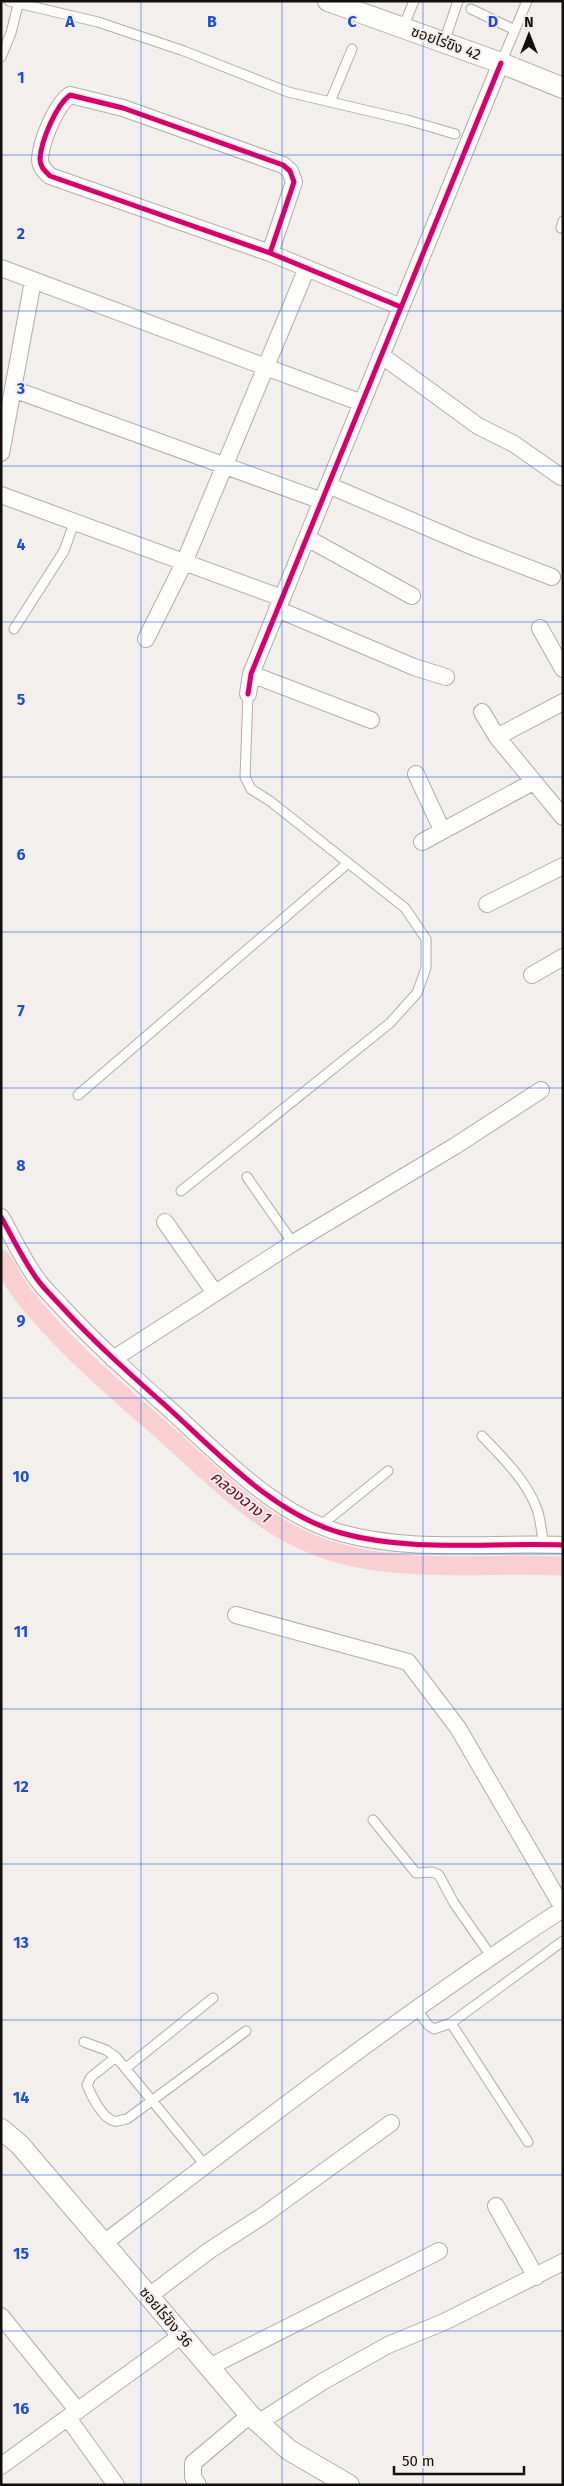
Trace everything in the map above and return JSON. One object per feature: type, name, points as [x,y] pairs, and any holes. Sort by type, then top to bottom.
[{"type":"street","name":"ซอยไร่ขิง 42","points":[[328,1],[501,63],[563,88]]},
{"type":"street","points":[[248,694],[251,674],[501,63]]},
{"type":"street","points":[[270,253],[294,182],[290,172],[283,165],[124,108],[70,95],[62,100],[50,125],[40,160],[43,170],[50,176],[270,253],[401,307]]},
{"type":"street","points":[[1,268],[362,403]]},
{"type":"street","points":[[146,639],[184,563],[308,268]]},
{"type":"street","points":[[1,453],[33,281]]},
{"type":"street","points":[[382,355],[478,426],[514,444],[561,477]]},
{"type":"street","points":[[13,389],[322,501]]},
{"type":"street","points":[[328,485],[463,543],[552,577]]},
{"type":"street","points":[[1,495],[184,563],[280,604],[414,667],[446,676]]},
{"type":"street","points":[[307,538],[412,596]]},
{"type":"street","points":[[540,628],[563,669]]},
{"type":"street","points":[[251,674],[371,720]]},
{"type":"street","points":[[497,737],[563,702]]},
{"type":"street","points":[[482,712],[497,737],[533,782],[560,809]]},
{"type":"street","points":[[416,774],[442,830]]},
{"type":"street","points":[[422,842],[533,782]]},
{"type":"street","points":[[487,904],[563,866]]},
{"type":"street","points":[[532,975],[563,957]]},
{"type":"street","points":[[112,1359],[292,1243],[455,1146],[541,1090]]},
{"type":"street","points":[[1,1217],[37,1279],[112,1359],[262,1491],[288,1510],[320,1526],[367,1539],[403,1544],[563,1545]]},
{"type":"street","points":[[165,1222],[215,1293]]},
{"type":"street","points":[[104,2243],[205,2165],[416,2008],[563,1909],[458,1728],[408,1662],[236,1615]]},
{"type":"street","points":[[149,2296],[210,2250],[264,2215],[391,2123]]},
{"type":"street","name":"ซอยไร่ขิง 36","points":[[5,2138],[104,2243],[254,2419],[290,2450],[349,2485]]},
{"type":"street","points":[[496,2206],[536,2277]]},
{"type":"street","points":[[209,2367],[439,2251]]},
{"type":"street","points":[[198,2485],[193,2477],[193,2463],[254,2419],[388,2345],[444,2322],[563,2262]]},
{"type":"street","points":[[1,2316],[73,2414],[116,2485]]},
{"type":"street","points":[[1,2466],[182,2335]]},
{"type":"lane","points":[[9,1],[98,22],[184,51],[288,92],[407,120],[455,134]]},
{"type":"lane","points":[[403,27],[414,1]]},
{"type":"lane","points":[[444,42],[458,1]]},
{"type":"lane","points":[[501,63],[527,1]]},
{"type":"lane","points":[[1,57],[19,3]]},
{"type":"lane","points":[[471,9],[515,30]]},
{"type":"lane","points":[[330,102],[352,49]]},
{"type":"lane","points":[[14,629],[64,551],[74,523]]},
{"type":"lane","points":[[181,1191],[390,1023],[418,992],[426,968],[426,939],[405,908],[270,801],[251,789],[245,777],[248,694]]},
{"type":"lane","points":[[78,1095],[348,863]]},
{"type":"lane","points":[[247,1177],[292,1243]]},
{"type":"lane","points":[[482,1436],[510,1466],[524,1485],[537,1509],[544,1544]]},
{"type":"lane","points":[[320,1526],[388,1470]]},
{"type":"lane","points":[[373,1820],[416,1873],[432,1872],[439,1876],[454,1903],[491,1956]]},
{"type":"lane","points":[[416,2008],[428,2025],[434,2029],[451,2023],[563,1941]]},
{"type":"lane","points":[[126,2068],[213,1998]]},
{"type":"lane","points":[[451,2023],[528,2142]]},
{"type":"lane","points":[[116,2057],[91,2077],[87,2085],[90,2094],[107,2117],[115,2121],[127,2119],[246,2031]]},
{"type":"lane","points":[[84,2042],[106,2050],[116,2057],[205,2165]]},
{"type":"waterway","name":"คลองฉาง 1","points":[[1,1259],[18,1288],[37,1312],[72,1349],[223,1486],[244,1503],[287,1532],[334,1552],[362,1559],[391,1563],[448,1566],[563,1566]]},
{"type":"cycle path","points":[[248,694],[251,674],[501,63]]},
{"type":"cycle path","points":[[270,253],[294,182],[290,171],[283,165],[123,108],[70,95],[65,100],[50,124],[41,151],[41,164],[50,176],[270,253],[401,307]]},
{"type":"cycle path","points":[[1,1217],[37,1279],[87,1333],[247,1480],[292,1512],[316,1524],[341,1533],[396,1543],[424,1545],[563,1545]]}]
